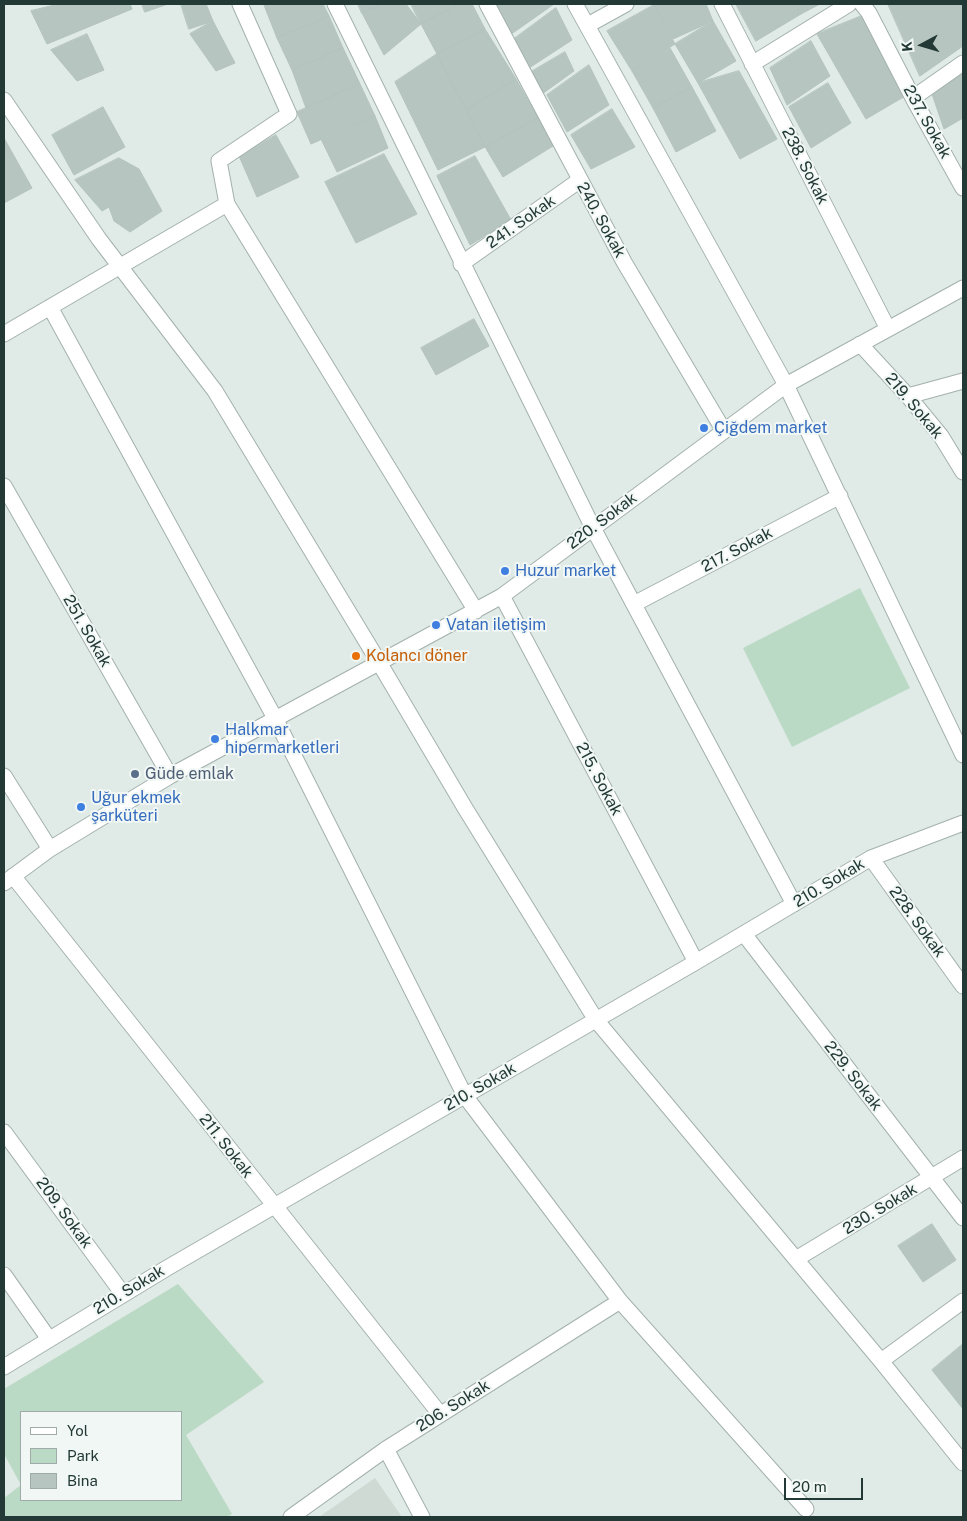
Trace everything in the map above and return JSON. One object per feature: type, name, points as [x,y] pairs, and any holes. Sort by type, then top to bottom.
[{"type":"street","points":[[240,4],[289,114],[220,160],[227,204],[476,611]]},
{"type":"street","points":[[335,4],[593,528],[794,904]]},
{"type":"street","name":"240. Sokak","points":[[487,4],[624,262],[724,431]]},
{"type":"street","points":[[575,4],[786,385],[963,755]]},
{"type":"street","points":[[588,25],[626,4]]},
{"type":"street","name":"238. Sokak","points":[[722,4],[888,329]]},
{"type":"street","points":[[752,64],[848,4]]},
{"type":"street","name":"237. Sokak","points":[[862,4],[869,13],[912,98],[963,188]]},
{"type":"street","points":[[912,98],[963,63]]},
{"type":"street","points":[[4,100],[99,239],[215,391],[465,808],[596,1020],[881,1361],[963,1463]]},
{"type":"street","name":"241. Sokak","points":[[462,264],[580,180]]},
{"type":"street","points":[[4,334],[227,204]]},
{"type":"street","name":"220. Sokak","points":[[9,880],[50,849],[170,776],[380,664],[502,596],[786,385],[963,288]]},
{"type":"street","points":[[50,307],[276,720],[465,1096],[620,1301],[806,1509]]},
{"type":"street","name":"219. Sokak","points":[[860,344],[942,436],[963,472]]},
{"type":"street","points":[[908,396],[963,381]]},
{"type":"street","name":"251. Sokak","points":[[4,486],[170,776]]},
{"type":"street","name":"217. Sokak","points":[[634,604],[840,496]]},
{"type":"street","name":"215. Sokak","points":[[502,596],[696,962]]},
{"type":"street","points":[[4,776],[50,849]]},
{"type":"street","name":"210. Sokak","points":[[4,1367],[123,1294],[696,962],[871,858],[963,823]]},
{"type":"street","name":"228. Sokak","points":[[871,858],[963,986]]},
{"type":"street","name":"211. Sokak","points":[[9,880],[440,1414]]},
{"type":"street","name":"229. Sokak","points":[[744,934],[963,1218]]},
{"type":"street","name":"209. Sokak","points":[[4,1132],[123,1294]]},
{"type":"street","name":"230. Sokak","points":[[796,1259],[963,1158]]},
{"type":"street","points":[[4,1275],[49,1339]]},
{"type":"street","name":"206. Sokak","points":[[291,1517],[386,1449],[620,1301]]},
{"type":"street","points":[[881,1361],[963,1301]]},
{"type":"street","points":[[386,1449],[422,1517]]},
{"type":"shaded area","points":[[375,1478],[402,1517],[319,1517]]},
{"type":"green space","points":[[860,588],[910,688],[792,747],[743,648]]},
{"type":"green space","points":[[178,1284],[264,1382],[186,1435],[232,1514],[227,1517],[4,1517],[4,1498],[20,1486],[20,1501],[182,1501],[182,1411],[20,1411],[20,1483],[4,1454],[4,1389]]},
{"type":"building","points":[[59,4],[130,4],[132,9],[47,44],[31,11]]},
{"type":"building","points":[[142,4],[168,4],[145,12]]},
{"type":"building","points":[[181,4],[206,4],[213,21],[189,29]]},
{"type":"building","points":[[323,4],[329,16],[277,38],[264,5]]},
{"type":"building","points":[[358,4],[383,4],[362,13]]},
{"type":"building","points":[[383,4],[406,4],[421,24],[384,55],[362,13]]},
{"type":"building","points":[[411,4],[459,4],[421,24]]},
{"type":"building","points":[[459,4],[472,4],[485,29],[437,54],[421,24]]},
{"type":"building","points":[[494,4],[554,4],[510,35]]},
{"type":"building","points":[[706,4],[713,21],[673,39],[654,5]]},
{"type":"building","points":[[736,4],[796,4],[801,14],[756,41]]},
{"type":"building","points":[[796,4],[820,4],[801,14]]},
{"type":"building","points":[[888,4],[963,4],[963,46],[920,76]]},
{"type":"building","points":[[654,5],[675,44],[632,71],[607,31]]},
{"type":"building","points":[[556,8],[572,40],[529,68],[514,39]]},
{"type":"building","points":[[869,13],[907,95],[866,119],[817,34]]},
{"type":"building","points":[[329,16],[343,48],[292,70],[277,38]]},
{"type":"building","points":[[213,21],[235,63],[216,71],[190,34]]},
{"type":"building","points":[[713,21],[736,61],[698,83],[675,44]]},
{"type":"building","points":[[485,29],[516,79],[466,110],[437,54]]},
{"type":"building","points":[[87,34],[104,70],[77,81],[51,50]]},
{"type":"building","points":[[811,41],[830,76],[787,105],[770,68]]},
{"type":"building","points":[[343,48],[360,84],[306,108],[292,70]]},
{"type":"building","points":[[670,48],[692,87],[653,108],[632,71]]},
{"type":"building","points":[[565,52],[574,71],[542,94],[531,72]]},
{"type":"building","points":[[437,54],[485,147],[438,170],[395,82]]},
{"type":"building","points":[[589,65],[609,105],[567,132],[547,95]]},
{"type":"building","points":[[963,69],[963,118],[944,129],[931,91]]},
{"type":"building","points":[[739,71],[777,139],[740,159],[698,83]]},
{"type":"building","points":[[516,79],[538,118],[485,147],[466,110]]},
{"type":"building","points":[[828,83],[851,123],[811,148],[789,107]]},
{"type":"building","points":[[360,84],[375,116],[311,144],[297,112]]},
{"type":"building","points":[[692,87],[716,131],[676,152],[653,108]]},
{"type":"building","points":[[103,107],[125,147],[74,175],[52,135]]},
{"type":"building","points":[[612,109],[635,147],[591,169],[571,135]]},
{"type":"building","points":[[375,116],[388,148],[337,172],[321,139]]},
{"type":"building","points":[[538,118],[553,146],[503,177],[485,147]]},
{"type":"building","points":[[276,135],[299,177],[257,197],[239,156]]},
{"type":"building","points":[[4,138],[32,188],[4,203]]},
{"type":"building","points":[[384,154],[417,214],[356,243],[325,182]]},
{"type":"building","points":[[475,156],[511,220],[470,245],[437,176]]},
{"type":"building","points":[[119,158],[139,169],[162,211],[130,232],[114,221],[109,207],[102,211],[75,180]]},
{"type":"building","points":[[474,319],[489,346],[436,375],[421,348]]},
{"type":"building","points":[[932,1224],[956,1260],[923,1282],[898,1246]]},
{"type":"building","points":[[963,1344],[963,1409],[932,1370]]},
{"type":"place","name":"Çiğdem market","points":[[704,428]]},
{"type":"place","name":"Huzur market","points":[[505,571]]},
{"type":"place","name":"Vatan iletişim","points":[[436,625]]},
{"type":"place","name":"Kolancı döner","points":[[356,656]]},
{"type":"place","name":"Halkmar hipermarketleri","points":[[215,739]]},
{"type":"place","name":"Güde emlak","points":[[135,774]]},
{"type":"place","name":"Uğur ekmek şarküteri","points":[[81,807]]}]
